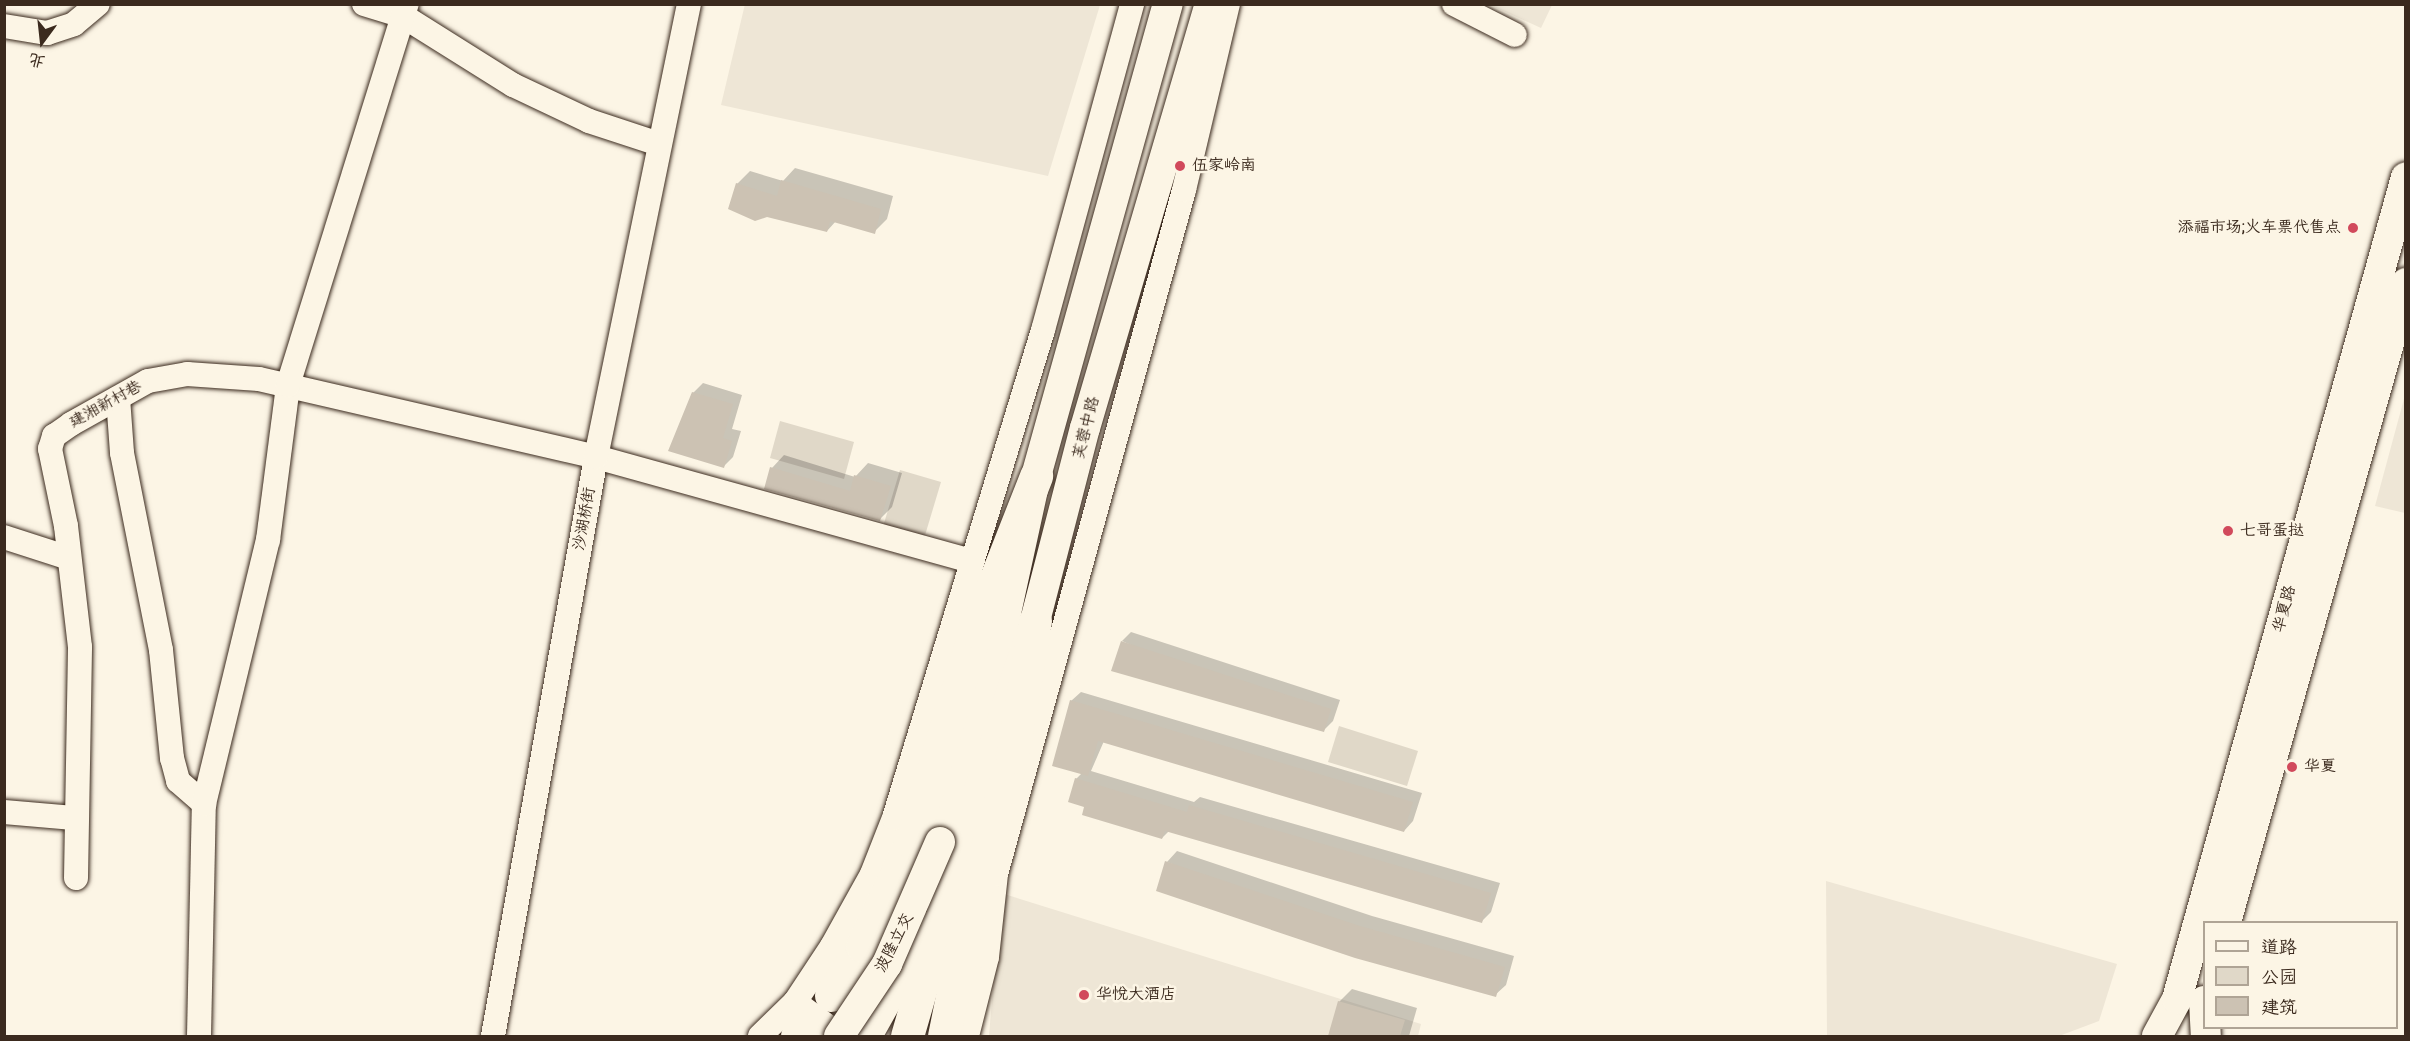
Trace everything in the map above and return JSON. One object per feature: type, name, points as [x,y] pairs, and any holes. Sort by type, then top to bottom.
[{"type":"highway","points":[[831,995],[862,946],[910,842],[975,631],[1036,476]]},
{"type":"highway","points":[[952,1032],[1012,757],[1035,621]]},
{"type":"highway","points":[[907,1036],[950,846]]},
{"type":"main road","points":[[950,846],[1001,636],[1036,476],[1168,4]]},
{"type":"main road","name":"芙蓉中路","points":[[950,846],[988,752],[1035,621],[1085,428],[1210,4]]},
{"type":"main road","name":"华夏路","points":[[2157,1036],[2177,999],[2406,177]]},
{"type":"main road","name":"华夏路","points":[[2226,921],[2406,283]]},
{"type":"main road","points":[[996,873],[1012,757]]},
{"type":"main road","name":"波隆立交","points":[[840,1036],[887,964],[950,846]]},
{"type":"main road","name":"波隆立交","points":[[867,1036],[902,982],[950,846]]},
{"type":"street","points":[[4,26],[47,33],[74,24],[98,4]]},
{"type":"street","points":[[364,4],[405,10],[513,85],[589,121],[659,144]]},
{"type":"street","name":"沙湖桥街","points":[[493,1036],[596,457],[689,4]]},
{"type":"street","points":[[800,1026],[872,874],[919,741],[970,561],[1043,330],[1132,4]]},
{"type":"street","points":[[952,1032],[987,957],[996,873],[1184,190],[1228,4]]},
{"type":"street","points":[[1454,4],[1515,35]]},
{"type":"street","points":[[199,1036],[204,804],[268,540],[288,385],[405,10]]},
{"type":"street","name":"建湘新村巷","points":[[76,878],[74,818],[81,691],[69,558],[50,463],[54,436],[148,381],[188,374],[226,374],[288,385],[596,457],[970,561]]},
{"type":"street","points":[[118,398],[121,444],[160,650],[172,758],[178,781],[204,804]]},
{"type":"street","points":[[4,537],[69,558]]},
{"type":"street","points":[[4,812],[74,818]]},
{"type":"street","points":[[760,1036],[800,1026],[840,1036]]},
{"type":"shaded area","points":[[745,4],[1100,5],[1048,176],[721,105]]},
{"type":"shaded area","points":[[1552,4],[1541,28],[1490,5]]},
{"type":"shaded area","points":[[2405,395],[2406,513],[2375,506]]},
{"type":"shaded area","points":[[1826,881],[2117,964],[2099,1021],[2059,1036],[1827,1036]]},
{"type":"shaded area","points":[[1001,893],[1421,1024],[1418,1036],[989,1036]]},
{"type":"green space","points":[[780,421],[854,442],[844,479],[770,458]]},
{"type":"green space","points":[[900,470],[941,482],[923,542],[882,530]]},
{"type":"green space","points":[[1339,726],[1418,751],[1407,786],[1328,762]]},
{"type":"building","points":[[781,180],[881,209],[875,234],[830,221],[827,232],[767,217],[755,221],[728,209],[736,183],[777,196]]},
{"type":"building","points":[[692,392],[733,404],[723,438],[732,441],[724,468],[668,451]]},
{"type":"building","points":[[770,467],[850,491],[854,475],[891,486],[880,521],[764,489]]},
{"type":"building","points":[[1121,641],[1331,709],[1324,732],[1111,671]]},
{"type":"building","points":[[1070,700],[1413,802],[1404,832],[1098,741],[1088,776],[1052,766]]},
{"type":"building","points":[[1075,778],[1187,812],[1189,805],[1491,893],[1482,923],[1165,831],[1162,839],[1082,815],[1084,807],[1068,802]]},
{"type":"building","points":[[1165,861],[1360,926],[1505,967],[1496,997],[1355,958],[1156,891]]},
{"type":"building","points":[[1338,1001],[1405,1020],[1400,1036],[1328,1036]]},
{"type":"place","name":"伍家岭南","points":[[1180,166]]},
{"type":"place","name":"添福市场;火车票代售点","points":[[2353,228]]},
{"type":"place","name":"七哥蛋挞","points":[[2228,531]]},
{"type":"place","name":"华夏","points":[[2292,767]]},
{"type":"place","name":"华悦大酒店","points":[[1084,995]]}]
